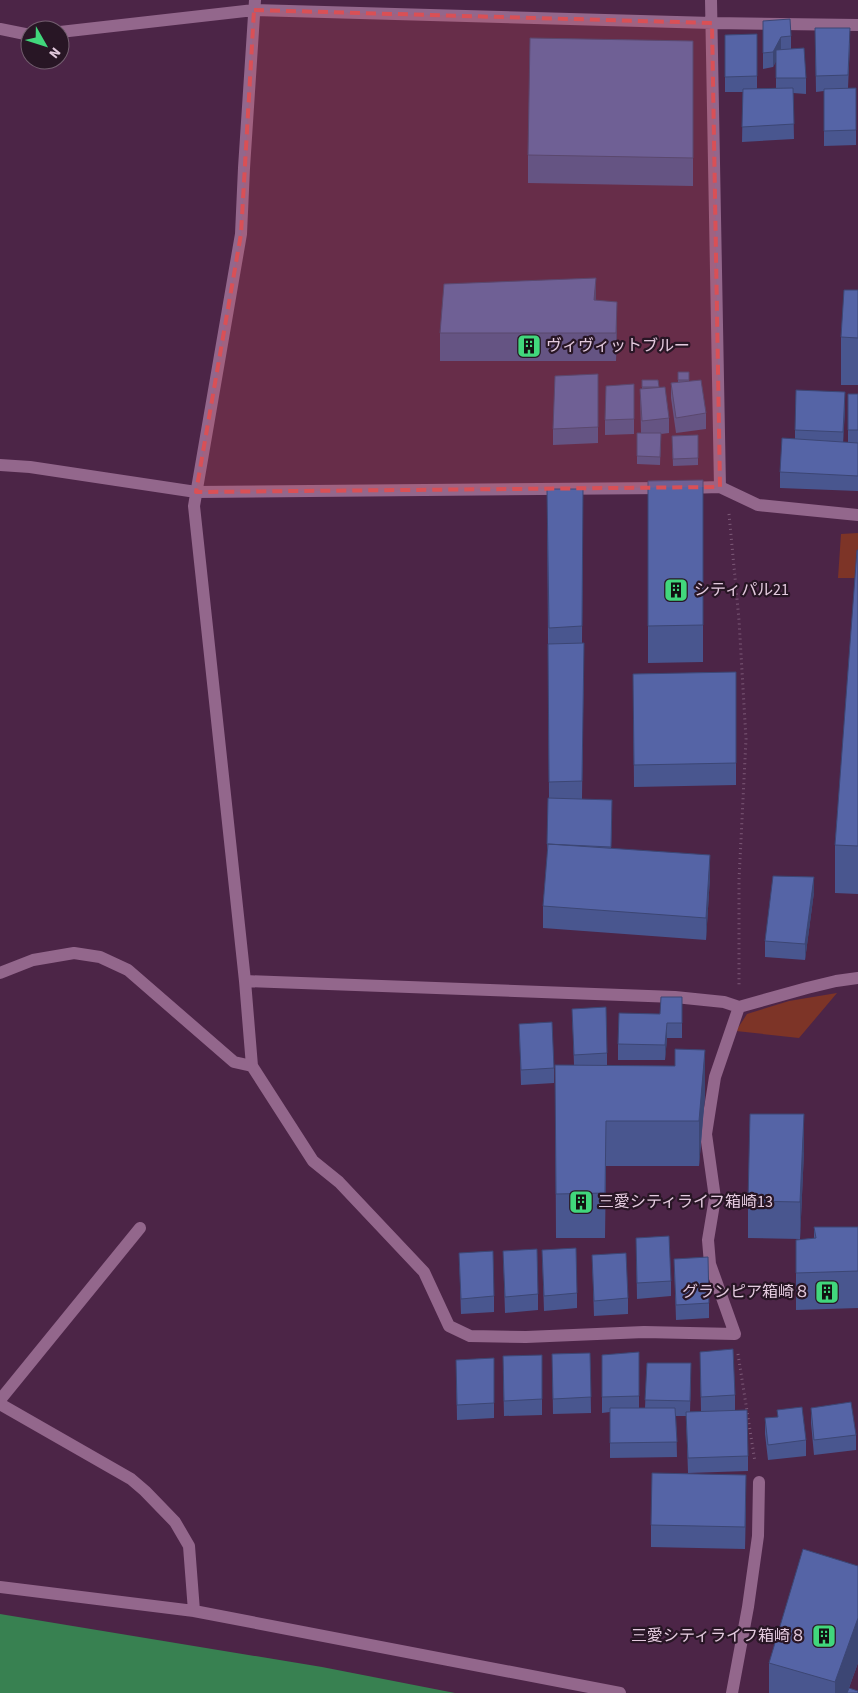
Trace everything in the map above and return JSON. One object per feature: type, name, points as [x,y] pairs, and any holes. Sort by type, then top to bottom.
[{"type":"street","points":[[711,0],[720,487]]},
{"type":"street","points":[[254,5],[241,234],[194,506],[245,981],[252,1066],[313,1161],[339,1182],[424,1272],[449,1326],[470,1336],[526,1337],[644,1332],[735,1334],[710,1264],[708,1240],[715,1198],[706,1134],[715,1077],[739,1007]]},
{"type":"street","points":[[70,31],[254,5],[712,23],[858,25]]},
{"type":"street","points":[[0,29],[20,33]]},
{"type":"street","points":[[0,465],[30,467],[196,492],[720,487],[758,505],[858,515]]},
{"type":"street","points":[[0,973],[42,958],[74,953],[100,957],[128,970],[234,1062],[252,1066]]},
{"type":"street","points":[[245,981],[675,997],[724,1002],[739,1007],[807,988],[858,978]]},
{"type":"street","points":[[140,1228],[0,1402],[131,1479],[146,1491],[175,1522],[189,1546],[194,1611]]},
{"type":"street","points":[[732,1693],[748,1607],[758,1536],[759,1482]]},
{"type":"street","points":[[0,1587],[194,1611],[620,1693]]},
{"type":"path","points":[[720,487],[729,510],[739,620],[746,739],[740,880],[739,1007]]},
{"type":"path","points":[[735,1334],[759,1482]]},
{"type":"highlighted area","points":[[254,10],[712,23],[720,487],[196,492],[241,234]]},
{"type":"shaded area","points":[[858,533],[858,578],[838,578],[841,534]]},
{"type":"shaded area","points":[[837,993],[799,1038],[736,1031],[747,1014],[789,1001]]},
{"type":"shaded area","points":[[0,1614],[322,1667],[455,1693],[0,1693]]},
{"type":"building","points":[[790,19],[791,36],[781,37],[773,52],[763,53],[763,21]]},
{"type":"building","points":[[815,28],[850,28],[848,75],[816,76]]},
{"type":"building","points":[[757,34],[757,76],[725,77],[725,35]]},
{"type":"building","points":[[530,38],[693,41],[693,158],[528,155]]},
{"type":"building","points":[[804,48],[806,78],[776,78],[776,50]]},
{"type":"building","points":[[793,88],[794,124],[742,127],[743,89]]},
{"type":"building","points":[[856,88],[856,130],[824,131],[824,89]]},
{"type":"building","points":[[596,278],[594,300],[617,302],[616,333],[440,333],[444,284]]},
{"type":"building","points":[[844,290],[858,290],[858,338],[841,337]]},
{"type":"building","points":[[678,372],[689,372],[689,380],[678,380]]},
{"type":"building","points":[[598,374],[598,427],[553,429],[555,376]]},
{"type":"building","points":[[642,380],[658,380],[659,387],[642,387]]},
{"type":"building","points":[[701,380],[706,413],[676,418],[671,383]]},
{"type":"building","points":[[634,384],[634,419],[605,420],[606,386]]},
{"type":"building","points":[[665,387],[669,418],[642,421],[640,389]]},
{"type":"building","points":[[796,390],[845,392],[843,432],[795,430]]},
{"type":"building","points":[[848,394],[858,394],[858,430],[848,430]]},
{"type":"building","points":[[637,433],[661,433],[660,457],[637,456]]},
{"type":"building","points":[[698,435],[698,458],[673,459],[672,436]]},
{"type":"building","points":[[782,438],[858,443],[858,476],[780,472]]},
{"type":"building","name":"シティパル21","points":[[703,480],[703,625],[648,626],[648,481]]},
{"type":"building","points":[[547,489],[583,489],[582,626],[549,628]]},
{"type":"building","points":[[858,550],[858,846],[835,845]]},
{"type":"building","points":[[584,643],[582,781],[549,782],[548,644]]},
{"type":"building","points":[[736,672],[736,763],[634,765],[633,674]]},
{"type":"building","points":[[548,798],[612,800],[611,847],[547,844]]},
{"type":"building","points":[[548,844],[710,855],[706,918],[543,906]]},
{"type":"building","points":[[773,876],[814,877],[805,944],[765,941]]},
{"type":"building","points":[[661,997],[682,997],[682,1023],[667,1023],[665,1045],[618,1044],[619,1013],[660,1014]]},
{"type":"building","points":[[606,1007],[607,1053],[574,1055],[572,1009]]},
{"type":"building","points":[[552,1022],[554,1068],[521,1070],[519,1024]]},
{"type":"building","points":[[675,1049],[705,1050],[699,1121],[606,1121],[605,1193],[556,1194],[555,1065],[675,1066]]},
{"type":"building","points":[[750,1114],[804,1114],[800,1202],[748,1201]]},
{"type":"building","points":[[814,1227],[858,1227],[858,1271],[796,1273],[796,1240],[816,1238]]},
{"type":"building","points":[[669,1236],[671,1281],[637,1283],[636,1238]]},
{"type":"building","points":[[576,1248],[577,1293],[544,1296],[542,1250]]},
{"type":"building","points":[[537,1249],[538,1294],[505,1297],[503,1251]]},
{"type":"building","points":[[493,1251],[494,1296],[461,1299],[459,1253]]},
{"type":"building","points":[[626,1253],[628,1298],[594,1301],[592,1255]]},
{"type":"building","points":[[708,1257],[709,1303],[676,1305],[674,1259]]},
{"type":"building","points":[[733,1349],[735,1395],[701,1397],[700,1352]]},
{"type":"building","points":[[639,1352],[639,1396],[602,1397],[602,1355]]},
{"type":"building","points":[[590,1353],[591,1397],[553,1399],[552,1354]]},
{"type":"building","points":[[542,1355],[542,1399],[504,1401],[503,1356]]},
{"type":"building","points":[[494,1358],[494,1403],[457,1405],[456,1360]]},
{"type":"building","points":[[647,1363],[691,1363],[690,1401],[645,1400]]},
{"type":"building","points":[[851,1402],[856,1435],[814,1440],[811,1408]]},
{"type":"building","points":[[802,1407],[806,1440],[768,1445],[765,1418],[778,1417],[777,1410]]},
{"type":"building","points":[[610,1408],[675,1408],[677,1442],[610,1443]]},
{"type":"building","points":[[747,1410],[748,1456],[688,1458],[686,1412]]},
{"type":"building","points":[[652,1473],[746,1475],[745,1527],[651,1525]]},
{"type":"building","points":[[803,1549],[858,1566],[858,1618],[835,1682],[769,1663]]},
{"type":"building","points":[[849,1688],[858,1691],[858,1693],[847,1693]]},
{"type":"place","name":"ヴィヴィットブルー","points":[[529,346]]},
{"type":"place","name":"シティパル21","points":[[676,590]]},
{"type":"place","name":"三愛シティライフ箱崎13","points":[[581,1202]]},
{"type":"place","name":"グランピア箱崎８","points":[[827,1292]]},
{"type":"place","name":"三愛シティライフ箱崎８","points":[[824,1636]]}]
